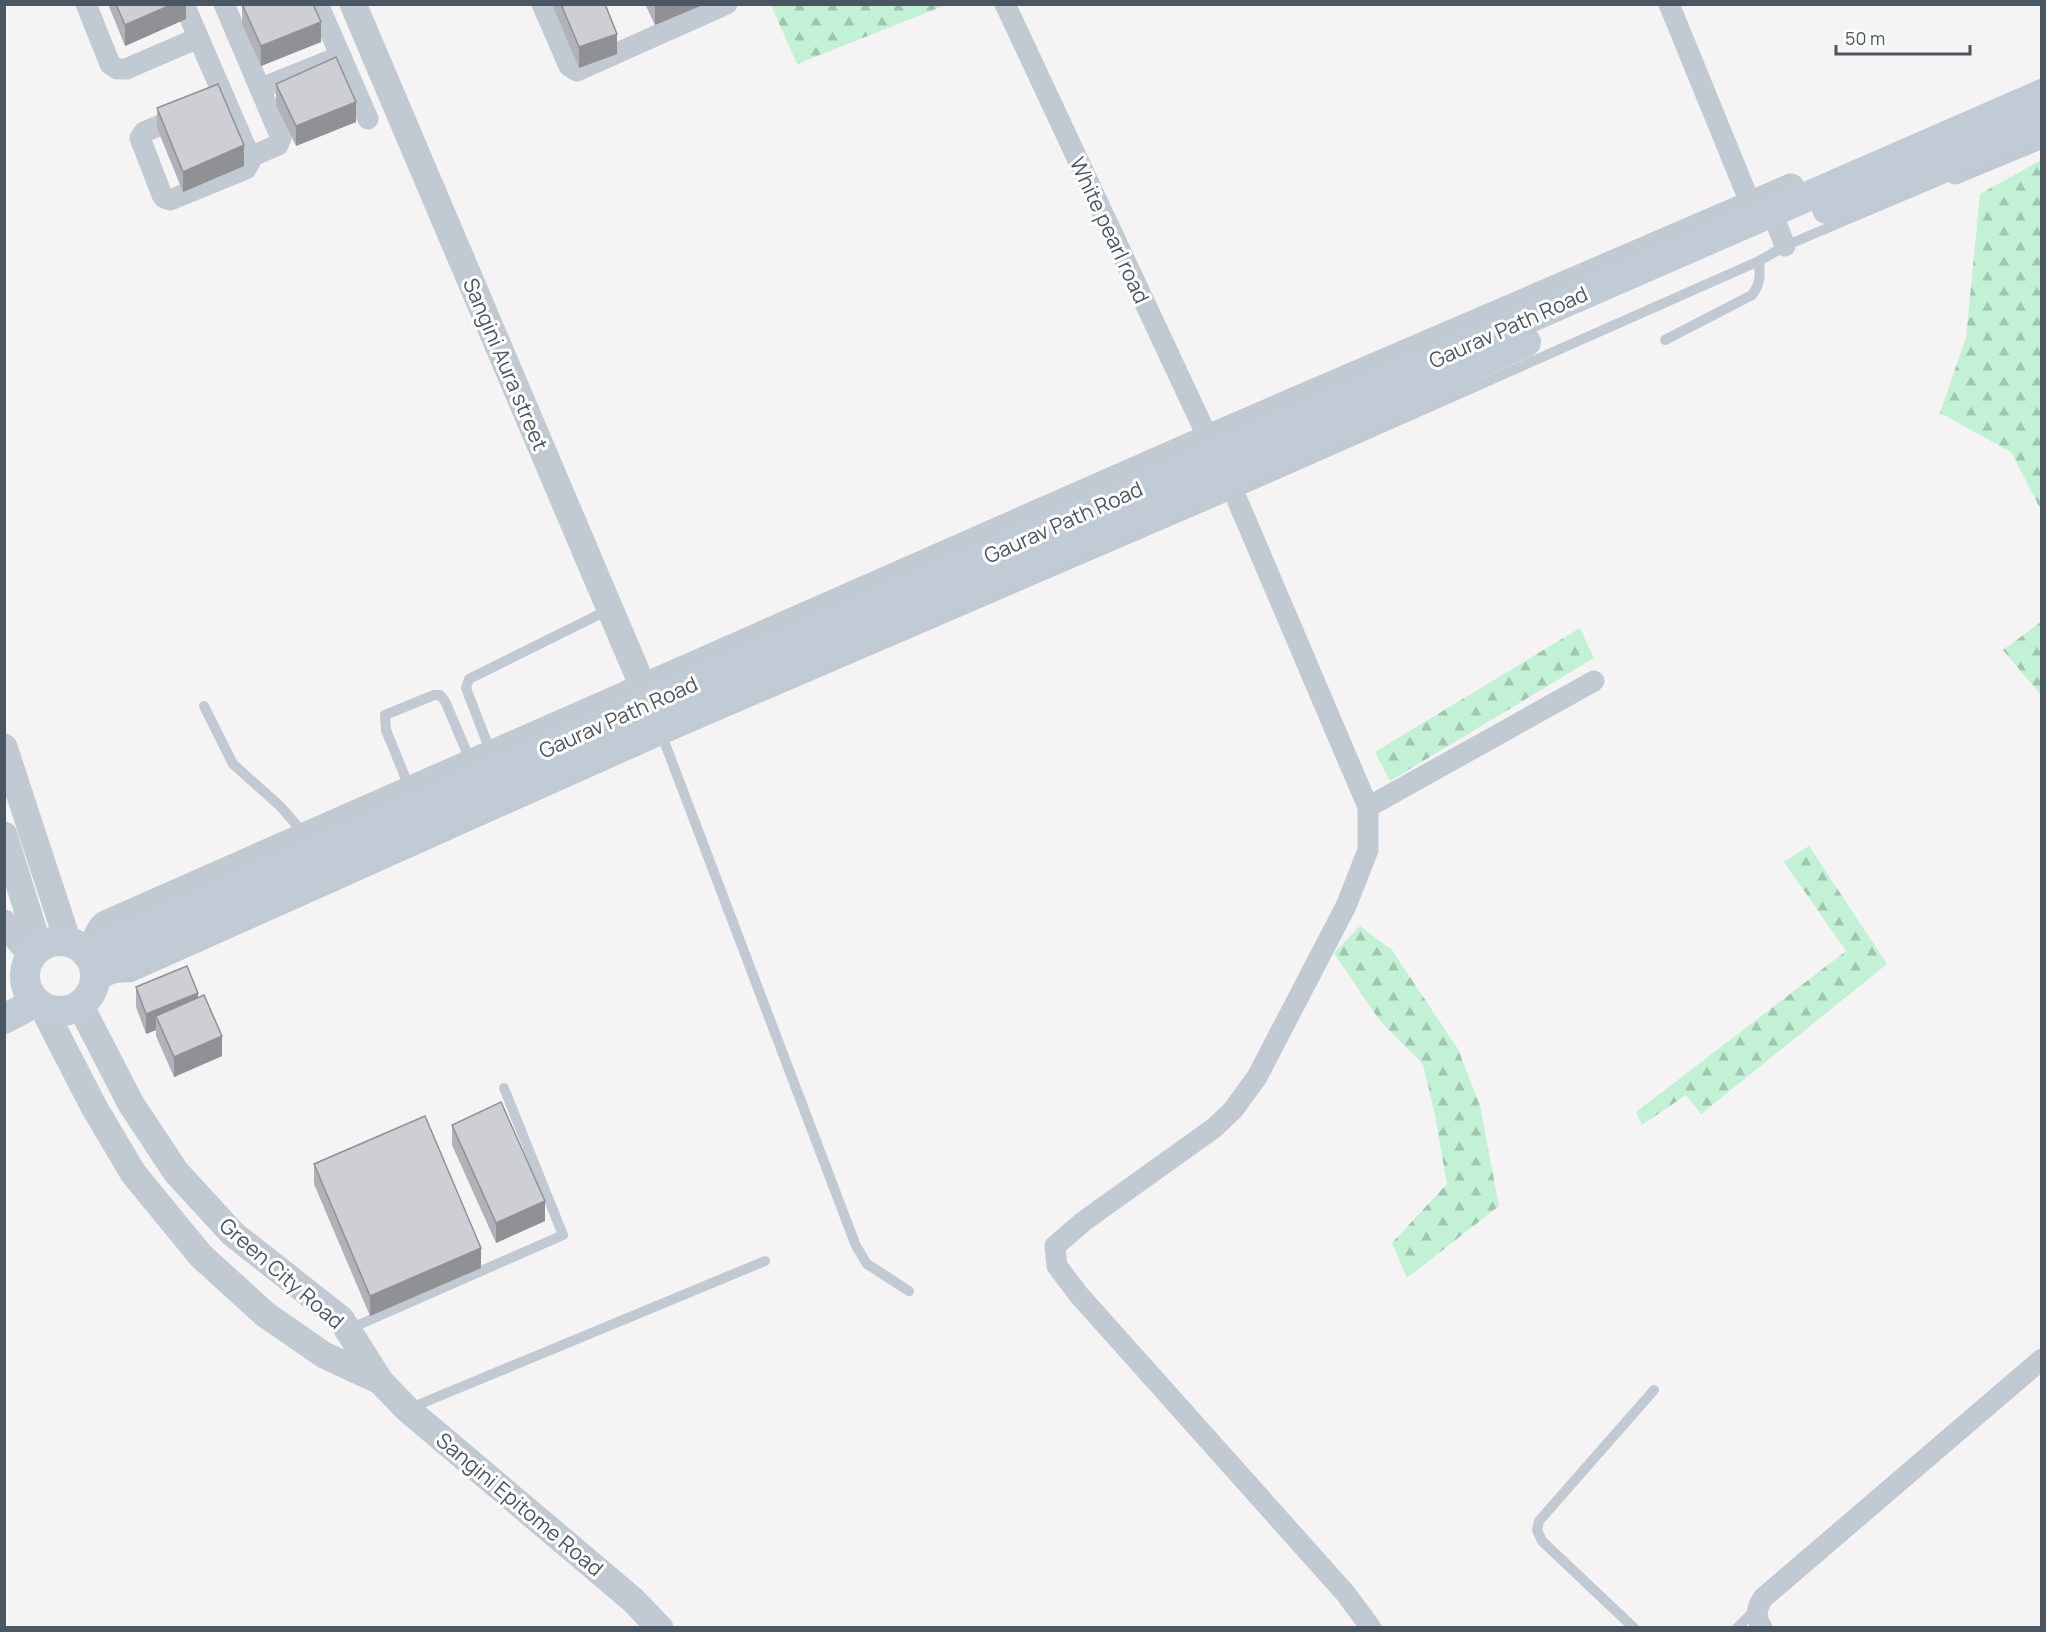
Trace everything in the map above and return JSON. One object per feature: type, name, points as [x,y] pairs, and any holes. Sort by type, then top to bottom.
[{"type":"main road","name":"Gaurav Path Road","points":[[89,959],[170,918],[653,713],[1772,223],[1974,137],[2042,94]]},
{"type":"main road","name":"Gaurav Path Road","points":[[1974,137],[2042,122]]},
{"type":"main road","points":[[48,943],[89,959],[93,988],[87,999],[80,1005],[66,1011],[54,1011],[40,1005],[27,990],[25,966],[48,943]]},
{"type":"main road","points":[[4,1018],[40,1005]]},
{"type":"street","points":[[86,4],[110,64],[117,69],[126,69],[198,38]]},
{"type":"street","points":[[184,4],[250,157],[250,162],[246,169],[170,200],[164,198],[140,138],[141,135],[150,129],[224,98]]},
{"type":"street","points":[[318,4],[368,119]]},
{"type":"street","name":"Sangini Aura street","points":[[353,4],[653,713]]},
{"type":"street","points":[[542,4],[569,66],[577,71],[727,4]]},
{"type":"street","name":"White pearl road","points":[[1005,4],[1221,466],[1368,807]]},
{"type":"street","points":[[1668,4],[1772,223]]},
{"type":"street","points":[[229,6],[280,132],[280,142],[250,157]]},
{"type":"street","points":[[261,88],[341,56]]},
{"type":"street","points":[[1974,137],[2042,79]]},
{"type":"street","points":[[1974,137],[2042,138]]},
{"type":"street","points":[[1371,1628],[1346,1594],[1079,1295],[1057,1266],[1055,1246],[1084,1221],[1214,1128],[1239,1102],[1257,1077],[1346,906],[1368,850],[1368,807],[1594,681]]},
{"type":"street","points":[[89,959],[98,931],[105,924],[481,758],[653,713]]},
{"type":"street","points":[[4,747],[89,959]]},
{"type":"street","points":[[4,835],[25,966]]},
{"type":"street","points":[[4,923],[25,966]]},
{"type":"street","name":"Green City Road","points":[[40,1005],[94,1107],[133,1173],[201,1257],[266,1315],[324,1355],[380,1382]]},
{"type":"street","name":"Green City Road","points":[[80,1005],[131,1104],[176,1172],[233,1234],[340,1319],[380,1382]]},
{"type":"street","points":[[151,1194],[176,1172]]},
{"type":"street","points":[[1759,1618],[1763,1599],[2042,1359]]},
{"type":"street","name":"Sangini Epitome Road","points":[[380,1382],[407,1409],[633,1600],[660,1628]]},
{"type":"lane","points":[[1665,340],[1752,295],[1760,280],[1759,261],[1772,223],[1974,137]]},
{"type":"lane","points":[[89,959],[117,979],[132,977],[653,713],[1221,466],[1759,261]]},
{"type":"lane","points":[[481,758],[466,688],[469,679],[610,609]]},
{"type":"lane","points":[[410,789],[386,730],[385,715],[434,694],[440,695],[481,758]]},
{"type":"lane","points":[[204,706],[233,764],[281,807],[306,835]]},
{"type":"lane","points":[[653,713],[856,1246],[867,1264],[909,1291]]},
{"type":"lane","points":[[347,1330],[563,1235],[504,1088]]},
{"type":"lane","points":[[407,1409],[765,1261]]},
{"type":"lane","points":[[1634,1628],[1542,1541],[1537,1530],[1539,1521],[1654,1390]]},
{"type":"lane","points":[[1737,1628],[1759,1618]]},
{"type":"green space","points":[[771,5],[946,5],[797,64]]},
{"type":"green space","points":[[2041,160],[2041,510],[2011,452],[1940,413],[1966,338],[1980,194]]},
{"type":"green space","points":[[2041,622],[2041,695],[2003,650]]},
{"type":"green space","points":[[1580,628],[1594,658],[1390,781],[1375,752]]},
{"type":"green space","points":[[1809,846],[1887,964],[1701,1114],[1686,1095],[1642,1125],[1636,1112],[1846,951],[1784,862]]},
{"type":"green space","points":[[1360,926],[1392,950],[1458,1049],[1480,1106],[1499,1206],[1407,1278],[1392,1243],[1447,1184],[1423,1064],[1380,1021],[1334,953]]},
{"type":"building","points":[[116,4],[173,4],[125,25]]},
{"type":"building","points":[[242,4],[313,4],[321,22],[261,46]]},
{"type":"building","points":[[561,4],[605,4],[617,34],[579,47]]},
{"type":"building","points":[[336,57],[356,102],[296,126],[276,84]]},
{"type":"building","points":[[218,84],[244,145],[183,172],[157,108]]},
{"type":"building","points":[[187,966],[198,993],[146,1014],[136,987]]},
{"type":"building","points":[[204,995],[222,1036],[174,1057],[156,1016]]},
{"type":"building","points":[[501,1102],[545,1201],[496,1223],[452,1125]]},
{"type":"building","points":[[425,1116],[481,1248],[370,1296],[314,1164]]}]
